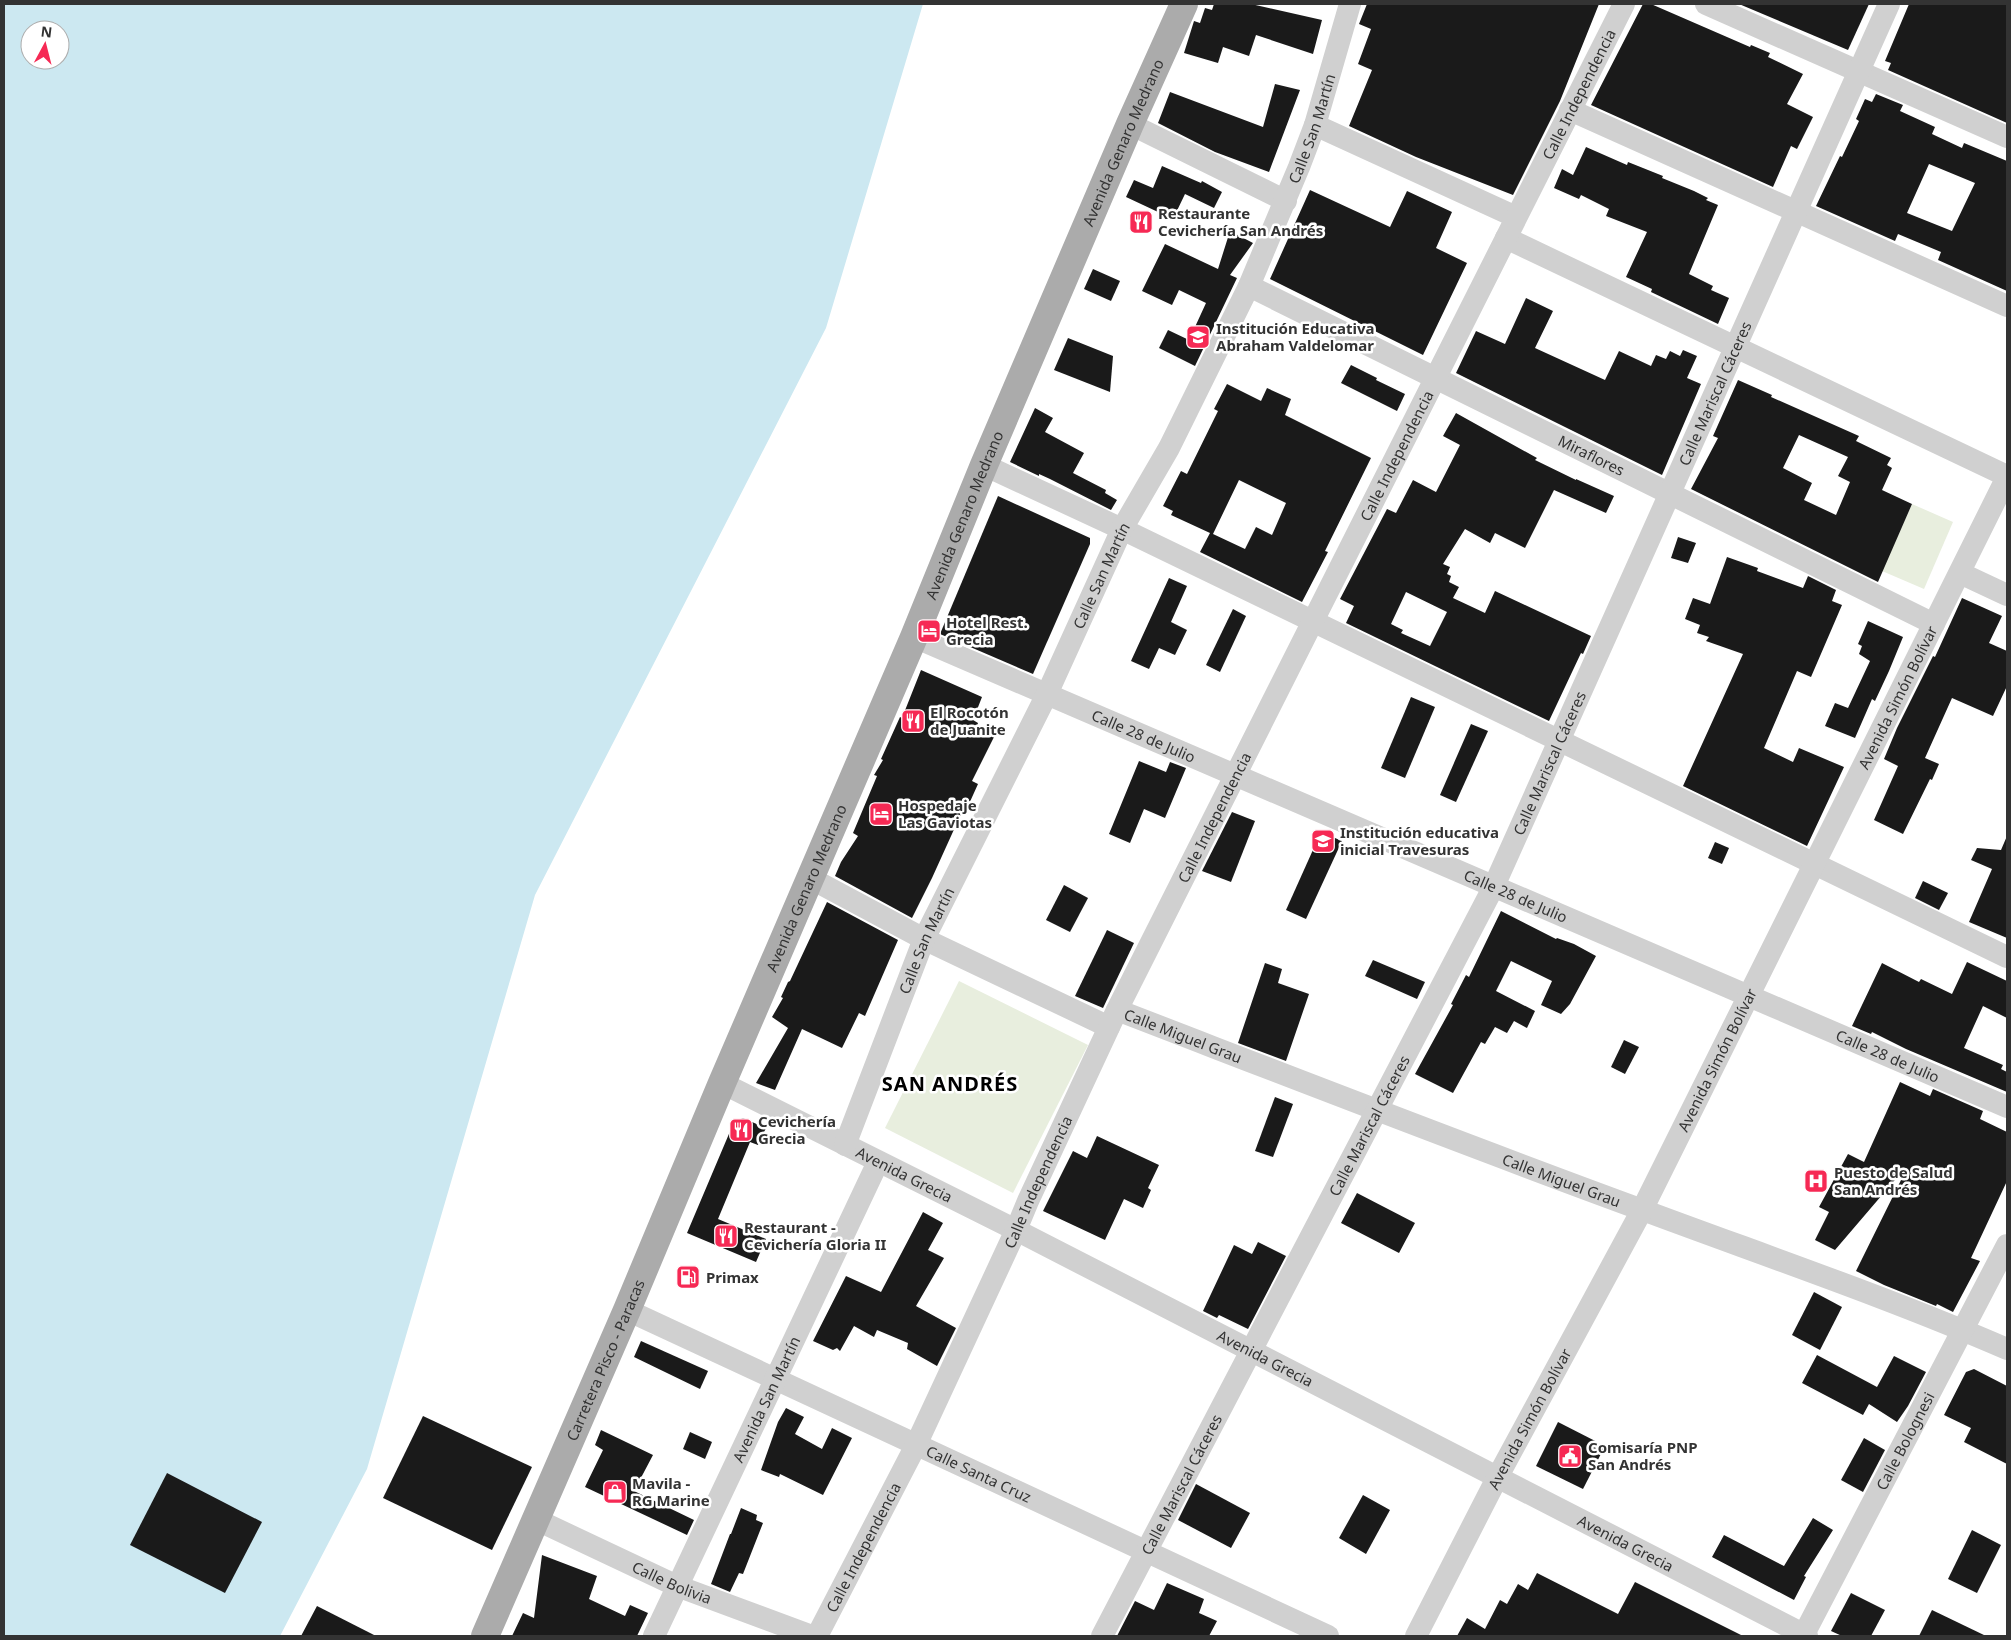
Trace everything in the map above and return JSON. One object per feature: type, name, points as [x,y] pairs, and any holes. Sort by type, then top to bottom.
[{"type":"main road","name":"Avenida Genaro Medrano","points":[[722,1083],[914,637],[984,465],[1130,124],[1184,4]]},
{"type":"main road","name":"Carretera Pisco - Paracas","points":[[485,1636],[627,1310],[722,1083]]},
{"type":"street","name":"Calle San Martín","points":[[845,1145],[924,939],[1047,694],[1122,529],[1169,448],[1249,286],[1286,201],[1315,125],[1350,4]]},
{"type":"street","name":"Calle Independencia","points":[[817,1636],[916,1445],[1113,1019],[1624,4]]},
{"type":"street","points":[[1706,4],[2007,137]]},
{"type":"street","name":"Calle Mariscal Cáceres","points":[[1102,1636],[1494,886],[1889,4]]},
{"type":"street","points":[[1570,110],[2007,306]]},
{"type":"street","points":[[1130,124],[1286,201]]},
{"type":"street","points":[[1315,125],[1516,217]]},
{"type":"street","points":[[1506,238],[2007,477]]},
{"type":"street","name":"Miraflores","points":[[1249,286],[1934,624]]},
{"type":"street","points":[[984,465],[1122,529],[2007,957]]},
{"type":"street","name":"Avenida Simón Bolívar","points":[[1416,1636],[1496,1478],[1642,1210],[2007,477]]},
{"type":"street","points":[[1960,573],[2007,595]]},
{"type":"street","name":"Calle 28 de Julio","points":[[914,637],[2007,1107]]},
{"type":"street","name":"Calle Miguel Grau","points":[[810,878],[924,939],[1113,1019],[1377,1110],[1642,1210],[1816,1273],[2007,1349]]},
{"type":"street","name":"Avenida Grecia","points":[[722,1083],[1016,1230],[1805,1636]]},
{"type":"street","name":"Avenida San Martín","points":[[654,1636],[878,1162]]},
{"type":"street","name":"Calle Bolognesi","points":[[1805,1636],[2007,1245]]},
{"type":"street","name":"Calle Santa Cruz","points":[[627,1310],[1328,1636]]},
{"type":"street","name":"Calle Bolivia","points":[[535,1519],[677,1586],[812,1636]]},
{"type":"green space","points":[[1912,504],[1953,522],[1924,589],[1882,571]]},
{"type":"green space","points":[[959,981],[1088,1045],[1013,1193],[885,1128]]},
{"type":"water","points":[[4,4],[923,4],[826,328],[535,895],[367,1469],[280,1636],[4,1636]]},
{"type":"building","points":[[1214,4],[1251,4],[1322,20],[1313,54],[1256,35],[1249,56],[1223,47],[1218,63],[1184,53],[1194,21],[1200,23],[1205,8],[1212,10]]},
{"type":"building","points":[[1367,4],[1599,4],[1560,101],[1513,195],[1416,157],[1349,126],[1372,70],[1358,64],[1371,29],[1359,24]]},
{"type":"building","points":[[1643,4],[1651,4],[1750,47],[1751,45],[1770,53],[1768,57],[1803,74],[1787,104],[1813,117],[1797,149],[1791,146],[1773,187],[1591,105]]},
{"type":"building","points":[[1739,4],[1869,4],[1848,50]]},
{"type":"building","points":[[1909,4],[2007,4],[2007,123],[1888,70],[1891,63],[1885,61]]},
{"type":"building","points":[[1275,84],[1300,90],[1269,172],[1215,152],[1158,123],[1170,92],[1263,127]]},
{"type":"building","points":[[1876,94],[1903,105],[1900,111],[1935,127],[1932,134],[1962,148],[1964,143],[2007,161],[2007,291],[1938,260],[1941,252],[1898,234],[1895,241],[1816,206],[1859,121],[1856,119],[1865,99],[1872,102]],"holes":[[[1929,164],[1975,183],[1952,231],[1907,213]]]},
{"type":"building","points":[[1586,147],[1627,165],[1628,162],[1663,176],[1662,178],[1694,191],[1708,198],[1706,200],[1718,205],[1689,274],[1713,286],[1711,290],[1729,298],[1718,324],[1651,292],[1652,289],[1626,277],[1647,232],[1606,216],[1609,209],[1581,195],[1579,199],[1554,188],[1562,169],[1573,175]]},
{"type":"building","points":[[1162,166],[1201,183],[1202,181],[1222,192],[1214,208],[1185,194],[1173,219],[1126,197],[1134,180],[1153,188]]},
{"type":"building","points":[[1310,190],[1390,227],[1407,191],[1452,212],[1436,248],[1467,263],[1423,355],[1270,279]]},
{"type":"building","points":[[1230,231],[1253,243],[1230,275],[1237,278],[1195,366],[1159,348],[1168,330],[1189,340],[1206,303],[1179,290],[1172,305],[1142,291],[1165,244],[1218,269]]},
{"type":"building","points":[[1093,269],[1120,281],[1111,301],[1084,289]]},
{"type":"building","points":[[1526,298],[1553,311],[1535,348],[1605,380],[1619,351],[1651,366],[1656,355],[1666,359],[1670,351],[1680,356],[1683,350],[1697,356],[1687,378],[1701,384],[1662,475],[1456,373],[1476,331],[1505,344]]},
{"type":"building","points":[[1068,338],[1113,356],[1110,392],[1054,370]]},
{"type":"building","points":[[1351,365],[1405,394],[1397,411],[1341,383]]},
{"type":"building","points":[[1738,380],[1772,395],[1771,397],[1859,436],[1856,441],[1891,458],[1887,465],[1892,468],[1882,490],[1912,504],[1878,582],[1691,489],[1718,438],[1713,436]],"holes":[[[1799,435],[1848,457],[1838,476],[1850,482],[1836,515],[1804,500],[1812,483],[1783,468]]]},
{"type":"building","points":[[1227,384],[1261,401],[1267,388],[1291,399],[1285,415],[1371,458],[1325,551],[1328,552],[1302,602],[1200,552],[1210,533],[1171,515],[1173,511],[1163,506],[1181,471],[1187,474],[1218,411],[1214,409]],"holes":[[[1239,480],[1286,503],[1272,535],[1256,527],[1245,549],[1213,534]]]},
{"type":"building","points":[[1035,408],[1053,418],[1045,432],[1084,453],[1073,473],[1106,490],[1105,493],[1117,500],[1111,510],[1050,479],[1039,474],[1039,476],[1010,462]]},
{"type":"building","points":[[1456,413],[1537,458],[1535,460],[1614,496],[1606,513],[1554,490],[1525,548],[1495,533],[1490,543],[1465,529],[1443,564],[1450,567],[1447,574],[1451,576],[1449,582],[1459,587],[1453,598],[1485,613],[1495,591],[1591,636],[1549,721],[1346,623],[1354,606],[1340,599],[1387,509],[1396,513],[1413,480],[1436,492],[1460,445],[1443,436]],"holes":[[[1406,592],[1447,612],[1430,646],[1401,633],[1403,630],[1391,624]]]},
{"type":"building","points":[[998,496],[1090,538],[1090,544],[1033,674],[940,634]]},
{"type":"building","points":[[1678,537],[1696,543],[1688,563],[1671,558]]},
{"type":"building","points":[[1727,557],[1758,568],[1757,571],[1803,588],[1808,576],[1836,590],[1832,601],[1842,605],[1811,677],[1797,671],[1764,748],[1793,762],[1799,748],[1844,767],[1807,846],[1683,786],[1743,654],[1706,641],[1709,637],[1697,633],[1700,625],[1685,619],[1693,598],[1710,604]]},
{"type":"building","points":[[1169,578],[1187,586],[1171,622],[1187,630],[1175,655],[1159,648],[1149,669],[1131,661]]},
{"type":"building","points":[[1962,598],[2002,616],[1989,643],[2007,651],[2007,686],[1993,716],[1952,698],[1925,758],[1939,764],[1903,834],[1874,820],[1898,766],[1884,759],[1897,728],[1933,656],[1935,657]]},
{"type":"building","points":[[1233,609],[1246,616],[1220,672],[1206,665]]},
{"type":"building","points":[[1868,621],[1903,637],[1875,701],[1872,699],[1855,738],[1825,726],[1835,703],[1848,708],[1870,661],[1859,654],[1862,646],[1858,644]]},
{"type":"building","points":[[921,670],[982,697],[973,720],[978,723],[977,726],[996,733],[972,781],[978,784],[964,815],[961,814],[912,918],[835,876],[841,862],[858,836],[853,833],[877,776],[874,775],[883,760],[881,759],[900,717],[902,718]]},
{"type":"building","points":[[1411,697],[1435,707],[1405,778],[1381,768]]},
{"type":"building","points":[[1471,724],[1488,731],[1456,802],[1440,795]]},
{"type":"building","points":[[1139,761],[1166,772],[1170,762],[1186,768],[1165,818],[1144,809],[1130,843],[1109,834]]},
{"type":"building","points":[[1232,812],[1255,821],[1231,882],[1202,871]]},
{"type":"building","points":[[1321,832],[1342,841],[1306,919],[1286,910]]},
{"type":"building","points":[[2007,836],[2007,938],[1969,922],[1992,869],[1971,860],[1977,848],[2001,850]]},
{"type":"building","points":[[1715,842],[1729,848],[1722,864],[1708,858]]},
{"type":"building","points":[[1923,881],[1948,893],[1939,910],[1915,898]]},
{"type":"building","points":[[1064,885],[1088,898],[1070,932],[1046,920]]},
{"type":"building","points":[[827,902],[898,940],[865,1016],[859,1013],[842,1048],[802,1029],[775,1090],[756,1083],[788,1028],[772,1017],[783,998],[781,997]]},
{"type":"building","points":[[1501,911],[1556,939],[1574,944],[1596,956],[1570,1004],[1561,1014],[1541,1005],[1552,981],[1511,961],[1496,991],[1535,1011],[1527,1028],[1514,1021],[1507,1033],[1495,1027],[1485,1044],[1481,1042],[1453,1093],[1415,1074],[1453,1005],[1451,1004],[1466,975],[1469,977]]},
{"type":"building","points":[[1107,930],[1134,943],[1103,1008],[1075,996]]},
{"type":"building","points":[[1373,960],[1425,982],[1417,999],[1365,976]]},
{"type":"building","points":[[1967,962],[2007,981],[2007,1018],[1983,1006],[1964,1048],[2003,1065],[2001,1069],[2007,1072],[2007,1092],[1906,1049],[1872,1032],[1871,1034],[1852,1026],[1882,963],[1919,982],[1921,979],[1952,994]]},
{"type":"building","points":[[1265,963],[1282,969],[1278,983],[1309,994],[1286,1061],[1238,1043]]},
{"type":"building","points":[[1624,1040],[1639,1047],[1625,1074],[1611,1067]]},
{"type":"building","points":[[1900,1082],[1930,1096],[1933,1089],[1983,1111],[1980,1119],[2007,1132],[2007,1181],[1971,1258],[1980,1261],[1953,1312],[1937,1304],[1936,1306],[1884,1285],[1856,1271],[1903,1176],[1900,1174],[1835,1250],[1815,1240],[1829,1212],[1819,1207],[1848,1154],[1864,1162]]},
{"type":"building","points":[[1275,1097],[1293,1104],[1273,1157],[1255,1151]]},
{"type":"building","points":[[743,1118],[766,1128],[758,1145],[750,1142],[718,1219],[766,1239],[756,1262],[687,1233],[734,1122]]},
{"type":"building","points":[[1097,1136],[1159,1165],[1148,1188],[1151,1190],[1143,1208],[1124,1199],[1105,1240],[1043,1211],[1073,1151],[1087,1158]]},
{"type":"building","points":[[1357,1193],[1415,1223],[1399,1253],[1341,1223]]},
{"type":"building","points":[[923,1212],[943,1223],[928,1250],[944,1258],[916,1306],[956,1328],[937,1366],[907,1349],[908,1343],[877,1330],[874,1337],[854,1326],[840,1351],[837,1348],[833,1350],[813,1341],[846,1276],[881,1292]]},
{"type":"building","points":[[1258,1242],[1286,1256],[1248,1329],[1219,1315],[1217,1318],[1203,1311],[1234,1245],[1252,1254]]},
{"type":"building","points":[[1814,1292],[1842,1307],[1820,1350],[1792,1335]]},
{"type":"building","points":[[641,1341],[708,1371],[700,1389],[634,1357]]},
{"type":"building","points":[[1817,1355],[1877,1387],[1894,1356],[1926,1372],[1897,1422],[1869,1404],[1863,1415],[1802,1383]]},
{"type":"building","points":[[1974,1369],[2007,1386],[2007,1464],[1964,1442],[1971,1428],[1944,1415],[1966,1372]]},
{"type":"building","points":[[786,1408],[804,1417],[795,1434],[822,1449],[832,1428],[852,1438],[823,1495],[780,1474],[779,1477],[761,1470],[778,1422]]},
{"type":"building","points":[[423,1416],[532,1467],[492,1550],[383,1498]]},
{"type":"building","name":"Comisaría PNP San Andrés","points":[[1558,1422],[1605,1446],[1583,1489],[1536,1466]]},
{"type":"building","points":[[601,1430],[653,1455],[634,1491],[694,1520],[687,1535],[585,1487],[603,1450],[595,1445]]},
{"type":"building","points":[[690,1432],[712,1442],[705,1459],[683,1449]]},
{"type":"building","points":[[1864,1438],[1885,1450],[1863,1492],[1841,1480]]},
{"type":"building","points":[[167,1473],[262,1522],[225,1593],[130,1545]]},
{"type":"building","points":[[1196,1484],[1250,1513],[1231,1548],[1178,1520]]},
{"type":"building","points":[[1363,1495],[1390,1510],[1366,1554],[1339,1538]]},
{"type":"building","points":[[741,1508],[757,1515],[756,1520],[763,1523],[743,1574],[739,1573],[730,1592],[711,1584]]},
{"type":"building","points":[[1813,1518],[1833,1530],[1804,1576],[1806,1577],[1794,1600],[1712,1557],[1724,1535],[1784,1566]]},
{"type":"building","points":[[1972,1530],[2001,1545],[1977,1593],[1948,1579]]},
{"type":"building","points":[[542,1555],[597,1576],[589,1599],[625,1616],[630,1605],[648,1613],[637,1636],[512,1636],[523,1613],[534,1618]]},
{"type":"building","points":[[1537,1573],[1618,1614],[1635,1582],[1743,1636],[1457,1636],[1467,1618],[1485,1629],[1500,1600],[1507,1604],[1518,1584],[1528,1590]]},
{"type":"building","points":[[1167,1583],[1204,1599],[1199,1613],[1217,1621],[1209,1636],[1117,1636],[1135,1601],[1154,1610]]},
{"type":"building","points":[[1851,1593],[1885,1610],[1871,1636],[1842,1636],[1831,1631]]},
{"type":"building","points":[[317,1606],[376,1636],[301,1636]]},
{"type":"building","points":[[1932,1610],[1986,1636],[1919,1636]]},
{"type":"place","name":"Restaurante Cevichería San Andrés","points":[[1141,222]]},
{"type":"place","name":"Institución Educativa Abraham Valdelomar","points":[[1198,337]]},
{"type":"place","name":"Hotel Rest. Grecia","points":[[929,631]]},
{"type":"place","name":"El Rocotón de Juanite","points":[[913,721]]},
{"type":"place","name":"Hospedaje Las Gaviotas","points":[[881,814]]},
{"type":"place","name":"Institución educativa inicial Travesuras","points":[[1323,841]]},
{"type":"place","name":"Cevichería Grecia","points":[[741,1130]]},
{"type":"place","name":"Puesto de Salud San Andrés","points":[[1816,1181]]},
{"type":"place","name":"Restaurant - Cevichería Gloria II","points":[[726,1236]]},
{"type":"place","name":"Primax","points":[[688,1277]]},
{"type":"place","name":"Comisaría PNP San Andrés","points":[[1570,1456]]},
{"type":"place","name":"Mavila - RG Marine","points":[[615,1492]]},
{"type":"district","name":"SAN ANDRÉS","points":[[950,1083]]}]
